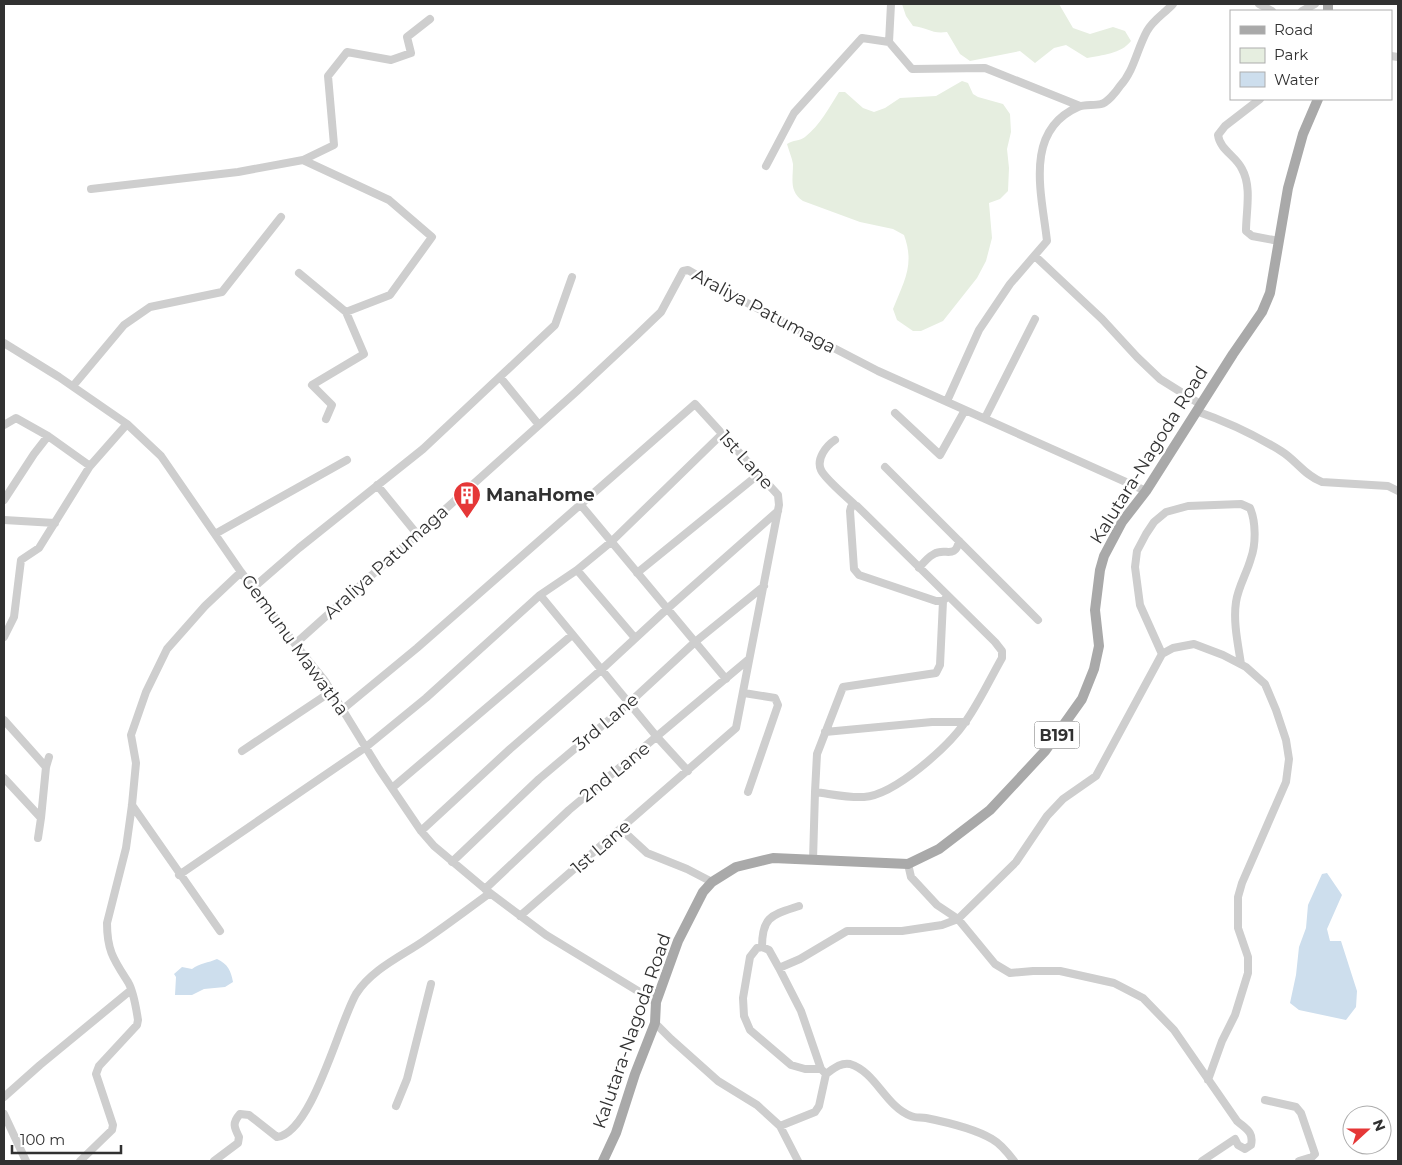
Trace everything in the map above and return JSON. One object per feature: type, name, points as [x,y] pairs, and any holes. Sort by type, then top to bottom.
[{"type":"main road","name":"Kalutara-Nagoda Road","points":[[603,1161],[616,1134],[635,1074],[655,1022],[656,1002],[678,941],[703,892],[712,882],[736,867],[773,858],[908,864],[939,850],[990,810],[1045,751],[1082,699],[1094,669],[1099,646],[1095,610],[1100,570],[1104,556],[1122,522],[1146,491],[1232,354],[1262,312],[1270,294],[1288,188],[1303,134],[1318,100]]},
{"type":"street","points":[[889,42],[891,4]]},
{"type":"street","points":[[766,166],[794,112],[862,38],[889,42],[912,69],[985,68],[1080,106],[1103,104],[1120,88],[1132,68],[1147,30],[1173,4]]},
{"type":"street","points":[[1259,4],[1270,10]]},
{"type":"street","points":[[91,189],[238,172],[303,160],[334,145],[328,76],[347,52],[391,60],[410,53],[408,37],[430,19]]},
{"type":"street","points":[[1259,100],[1226,126],[1218,135],[1219,142],[1235,158],[1243,170],[1248,183],[1246,231],[1252,236],[1279,241]]},
{"type":"street","points":[[947,401],[979,330],[1010,284],[1047,241],[1040,187],[1039,167],[1041,154],[1048,134],[1055,125],[1080,106]]},
{"type":"street","points":[[303,160],[389,200],[432,237],[390,295],[346,312]]},
{"type":"street","points":[[72,386],[124,326],[150,307],[222,292],[281,217]]},
{"type":"street","points":[[1035,256],[1102,319],[1137,358],[1198,407],[1283,452],[1312,478],[1322,482],[1388,486],[1398,491]]},
{"type":"street","name":"Araliya Patumaga","points":[[295,644],[539,426],[661,312],[684,271],[688,270],[728,293],[878,371],[1146,491]]},
{"type":"street","points":[[299,273],[346,312],[364,354],[312,385],[332,405],[326,419]]},
{"type":"street","points":[[253,588],[299,548],[423,449],[555,325],[572,277]]},
{"type":"street","points":[[984,418],[1035,319]]},
{"type":"street","name":"Gemunu Mawatha","points":[[4,343],[127,424],[161,456],[253,588],[295,644],[326,681],[392,788],[421,831],[434,846],[488,891],[546,935],[656,1002]]},
{"type":"street","points":[[500,377],[539,426]]},
{"type":"street","name":"1st Lane","points":[[342,709],[417,648],[695,404],[778,495],[778,511],[736,728],[520,916]]},
{"type":"street","points":[[895,413],[940,455],[965,410]]},
{"type":"street","points":[[4,425],[16,418],[48,436],[90,466]]},
{"type":"street","points":[[4,637],[14,617],[21,560],[39,548],[90,466],[127,424]]},
{"type":"street","points":[[179,875],[366,747],[426,698],[540,595],[577,570],[611,542],[722,434]]},
{"type":"street","points":[[4,500],[48,436]]},
{"type":"street","points":[[815,792],[864,797],[886,789],[913,774],[966,722],[1002,658],[1002,651],[995,642],[946,599],[919,568],[821,471],[819,461],[827,445],[835,440]]},
{"type":"street","points":[[215,534],[347,460]]},
{"type":"street","points":[[885,467],[1038,620]]},
{"type":"street","points":[[637,573],[759,474]]},
{"type":"street","points":[[377,485],[417,534]]},
{"type":"street","points":[[580,504],[726,679]]},
{"type":"street","points":[[1162,654],[1140,605],[1135,566],[1137,551],[1154,522],[1166,512],[1188,506],[1241,504],[1250,508],[1254,516],[1252,557],[1236,601],[1235,620],[1241,664]]},
{"type":"street","points":[[855,505],[851,507],[850,511],[854,569],[859,575],[936,601],[946,599]]},
{"type":"street","points":[[421,831],[510,749],[602,670],[667,608],[778,511]]},
{"type":"street","points":[[4,520],[55,524]]},
{"type":"street","points":[[919,568],[934,553],[953,552],[957,548],[959,541]]},
{"type":"street","points":[[577,570],[635,638]]},
{"type":"street","points":[[80,1161],[112,1130],[114,1125],[96,1074],[99,1066],[137,1025],[138,1020],[129,983],[120,972],[110,951],[107,936],[107,923],[126,848],[132,806],[136,762],[131,735],[146,692],[168,649],[205,606],[242,572]]},
{"type":"street","name":"3rd Lane","points":[[452,862],[539,779],[629,703],[695,642],[764,586]]},
{"type":"street","points":[[540,595],[657,738],[688,771]]},
{"type":"street","points":[[813,860],[817,754],[843,687],[936,673],[940,665],[946,599]]},
{"type":"street","points":[[392,788],[572,635]]},
{"type":"street","points":[[779,968],[800,959],[847,931],[902,931],[942,925],[958,919],[1016,862],[1046,816],[1063,800],[1096,776],[1162,654],[1173,648],[1194,644],[1223,654],[1241,664],[1264,684],[1276,710],[1286,740],[1289,759],[1286,782],[1242,883],[1238,898],[1238,928],[1248,957],[1248,973],[1235,1015],[1222,1041],[1208,1080]]},
{"type":"street","name":"2nd Lane","points":[[214,1161],[238,1143],[239,1137],[234,1127],[235,1120],[240,1114],[249,1115],[277,1137],[284,1136],[291,1131],[308,1109],[357,994],[374,974],[426,940],[488,891],[569,810],[749,659]]},
{"type":"street","points":[[242,751],[332,691]]},
{"type":"street","points":[[744,693],[775,698],[778,705],[748,792]]},
{"type":"street","points":[[4,720],[46,767]]},
{"type":"street","points":[[825,732],[932,722],[966,722]]},
{"type":"street","points":[[38,838],[46,767],[49,757]]},
{"type":"street","points":[[4,778],[41,818]]},
{"type":"street","points":[[132,806],[220,931]]},
{"type":"street","points":[[621,829],[647,853],[712,882]]},
{"type":"street","points":[[908,864],[912,877],[937,905],[958,919],[995,964],[1010,973],[1060,971],[1114,982],[1143,998],[1174,1030],[1208,1080],[1238,1121],[1250,1131],[1253,1138],[1251,1145],[1245,1148],[1238,1145],[1235,1139],[1202,1161]]},
{"type":"street","points":[[762,947],[762,932],[767,920],[781,912],[799,906]]},
{"type":"street","points":[[780,1126],[814,1112],[819,1106],[824,1071],[801,1011],[769,950],[762,947],[757,948],[750,957],[743,998],[744,1016],[750,1030],[791,1065],[824,1071],[847,1063],[862,1068],[897,1108],[912,1117],[926,1118],[975,1132],[993,1140],[1007,1151],[1014,1161]]},
{"type":"street","points":[[396,1106],[408,1079],[431,984]]},
{"type":"street","points":[[4,1097],[131,990]]},
{"type":"street","points":[[655,1022],[718,1081],[757,1105],[780,1126],[798,1161]]},
{"type":"street","points":[[1265,1100],[1296,1107],[1301,1113],[1315,1154],[1312,1157],[1299,1161]]},
{"type":"street","points":[[4,1114],[26,1161]]},
{"type":"green space","points":[[902,4],[1059,4],[1073,28],[1090,34],[1113,27],[1125,31],[1131,41],[1117,51],[1087,58],[1066,45],[1054,48],[1035,63],[1020,51],[970,61],[960,54],[947,32],[937,32],[913,26],[906,16]]},
{"type":"green space","points":[[962,81],[968,83],[973,94],[1003,104],[1010,114],[1011,132],[1007,149],[1009,168],[1008,191],[1000,199],[989,203],[992,238],[986,261],[977,278],[943,321],[921,331],[913,331],[897,320],[893,309],[907,273],[908,255],[904,235],[893,229],[860,222],[803,201],[794,189],[792,180],[793,164],[787,144],[803,138],[815,127],[839,92],[845,92],[863,108],[874,112],[885,108],[900,98],[936,96]]},
{"type":"water","points":[[1327,873],[1342,895],[1327,929],[1330,941],[1341,941],[1357,991],[1356,1007],[1346,1020],[1299,1010],[1290,1003],[1299,947],[1306,928],[1308,905],[1322,874]]},
{"type":"water","points":[[217,959],[228,968],[233,982],[225,987],[204,989],[192,995],[175,995],[176,977],[174,974],[182,967],[192,969]]},
{"type":"place","name":"ManaHome","points":[[467,519]]}]
